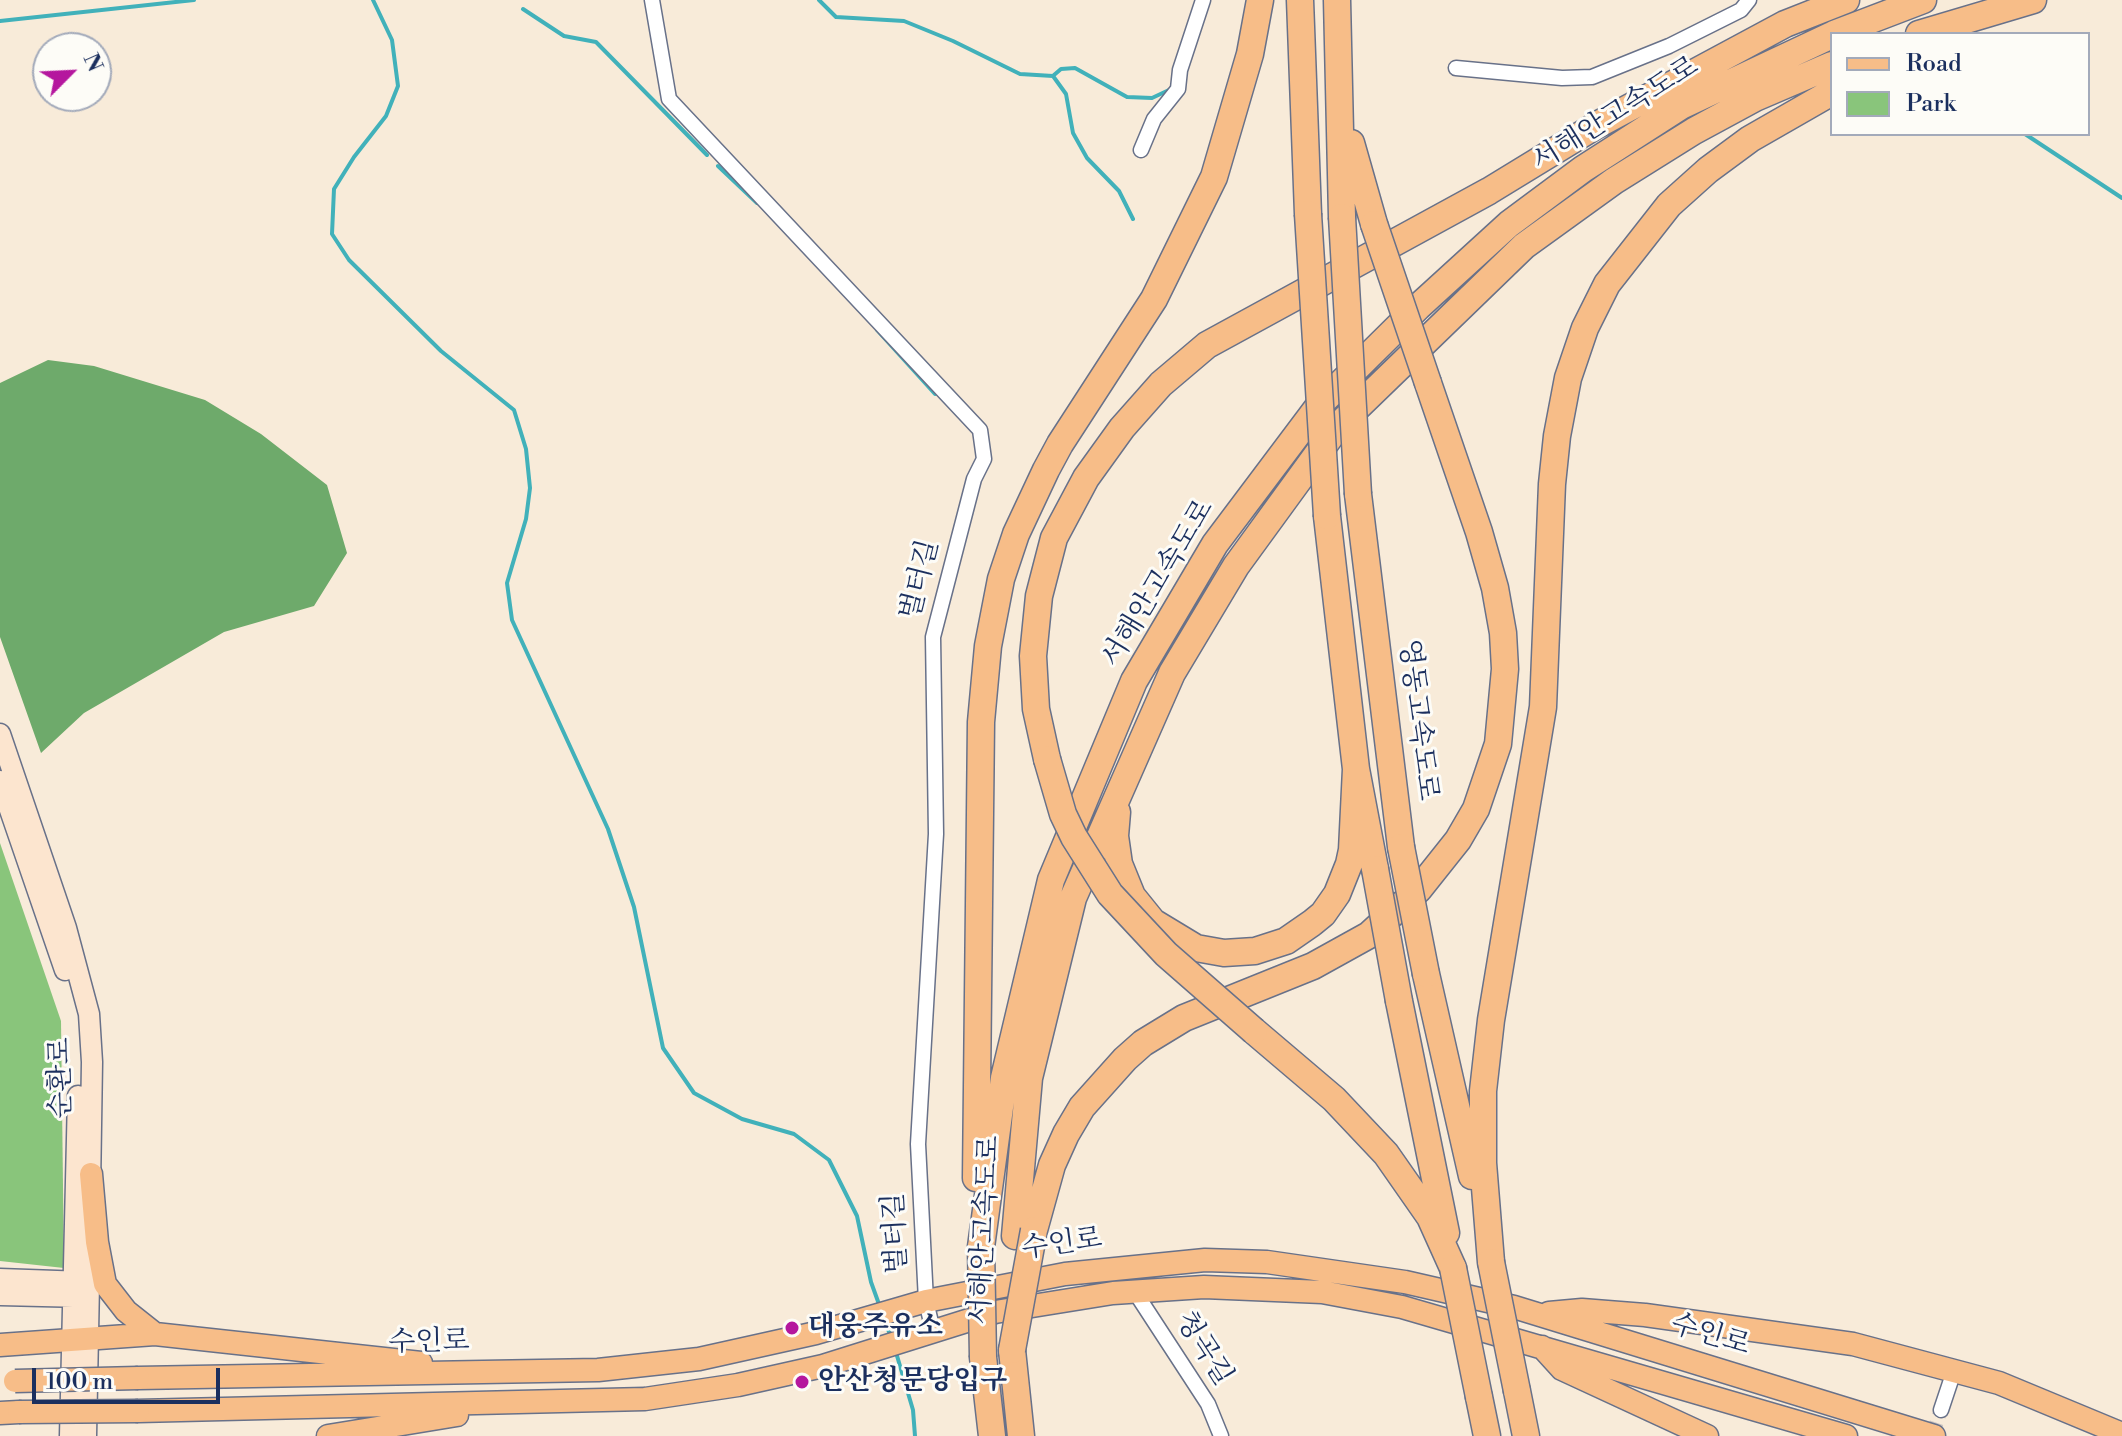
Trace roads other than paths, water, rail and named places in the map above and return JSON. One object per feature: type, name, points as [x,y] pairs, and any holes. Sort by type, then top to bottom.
[{"type":"highway","points":[[981,1247],[975,1162],[981,722],[984,673],[995,609],[1016,534],[1046,470],[1154,299],[1214,177],[1250,54],[1260,0]]},
{"type":"highway","points":[[1300,0],[1308,214],[1327,516],[1356,769],[1399,1001],[1487,1436]]},
{"type":"highway","name":"영동고속도로","points":[[1337,0],[1342,217],[1358,494],[1401,847],[1526,1436]]},
{"type":"highway","points":[[1453,1268],[1416,1195],[1369,1134],[1334,1099],[1166,954],[1110,894],[1074,837],[1058,800],[1036,709],[1033,656],[1039,596],[1054,538],[1070,506],[1107,448],[1161,384],[1207,345],[1489,191],[1597,125],[1785,24],[1846,0]]},
{"type":"highway","name":"서해안고속도로","points":[[1840,32],[1923,0]]},
{"type":"highway","points":[[1941,29],[2033,0]]},
{"type":"highway","name":"서해안고속도로","points":[[992,1436],[983,1357],[981,1247],[1004,1078],[1051,880],[1134,681],[1215,544],[1321,403],[1418,307],[1509,224],[1583,169],[1681,106],[1825,38]]},
{"type":"highway","name":"서해안고속도로","points":[[1021,1436],[1012,1350],[1024,1233],[1029,1078],[1073,898],[1172,673],[1236,566],[1338,426],[1524,246],[1614,181],[1694,131],[1755,98],[1830,66]]},
{"type":"highway","points":[[1024,1233],[1066,1134],[1082,1107],[1125,1059],[1143,1043],[1184,1018],[1313,966],[1369,935],[1419,889],[1458,840],[1476,809],[1498,744],[1505,669],[1503,633],[1495,588],[1353,156],[1340,67]]},
{"type":"highway","points":[[1491,1262],[1483,1163],[1484,1077],[1543,707],[1552,484],[1568,378],[1585,328],[1607,284],[1669,205],[1708,170],[1750,139],[1830,93]]},
{"type":"highway","points":[[1121,789],[1116,819],[1116,851],[1124,879],[1141,909],[1164,931],[1196,948],[1242,953],[1286,941],[1312,923],[1330,905],[1344,879],[1352,850],[1356,769]]},
{"type":"main road","points":[[91,1174],[97,1242],[105,1284],[126,1311],[155,1334]]},
{"type":"main road","name":"수인로","points":[[8,1382],[598,1370],[699,1359],[816,1333],[918,1303],[1065,1274],[1205,1260],[1267,1262],[1405,1282],[1538,1315],[1934,1436]]},
{"type":"main road","name":"수인로","points":[[9,1412],[645,1399],[738,1385],[823,1366],[995,1312],[1061,1300],[1204,1287],[1322,1292],[1402,1307],[1846,1436]]},
{"type":"main road","points":[[1538,1315],[1582,1310],[1660,1317],[1853,1344],[1999,1383],[2122,1434]]},
{"type":"main road","points":[[0,1345],[155,1334],[374,1356],[489,1373]]},
{"type":"main road","points":[[1541,1346],[1562,1369],[1707,1436]]},
{"type":"main road","points":[[328,1436],[539,1402]]},
{"type":"street","name":"벌터길","points":[[652,0],[669,99],[980,430],[984,459],[974,479],[933,637],[936,834],[918,1144],[918,1303],[926,1334]]},
{"type":"street","points":[[1141,150],[1154,119],[1178,89],[1180,70],[1203,0]]},
{"type":"street","points":[[1456,68],[1562,78],[1592,77],[1669,46],[1741,10],[1749,0]]},
{"type":"street","name":"순환로","points":[[0,734],[66,928],[89,1014],[91,1174],[80,1289]]},
{"type":"street","name":"순환로","points":[[0,781],[72,990],[78,1024],[80,1289],[70,1436]]},
{"type":"street","points":[[0,1279],[80,1289]]},
{"type":"street","points":[[0,1295],[80,1289]]},
{"type":"street","name":"청곡길","points":[[1135,1292],[1208,1404],[1221,1436]]},
{"type":"street","name":"순환로","points":[[79,1339],[86,1436]]},
{"type":"street","points":[[1941,1410],[1954,1371]]},
{"type":"waterway","points":[[0,21],[194,0]]},
{"type":"waterway","points":[[373,0],[392,40],[398,86],[386,116],[334,189],[332,234],[349,260],[441,351],[514,410],[526,449],[530,488],[526,519],[507,583],[512,620],[608,829],[634,907],[663,1048],[694,1093],[742,1119],[794,1134],[829,1160],[857,1216],[871,1282],[880,1307]]},
{"type":"waterway","points":[[819,0],[836,17],[904,21],[1020,74],[1053,76],[1066,94],[1073,133],[1087,158],[1119,191],[1133,219]]},
{"type":"waterway","points":[[523,9],[564,36],[596,42],[707,155]]},
{"type":"waterway","points":[[1054,75],[1061,69],[1075,68],[1127,97],[1152,98],[1169,90]]},
{"type":"waterway","points":[[2028,136],[2122,198]]},
{"type":"waterway","points":[[718,166],[757,203]]},
{"type":"waterway","points":[[877,330],[935,394]]},
{"type":"waterway","points":[[884,1319],[891,1337]]},
{"type":"waterway","points":[[895,1349],[913,1410],[915,1436]]},
{"type":"tunnel","points":[[1932,1436],[1941,1410]]},
{"type":"place","name":"대웅주유소","points":[[792,1328]]},
{"type":"place","name":"안산청문당입구","points":[[802,1382]]}]
